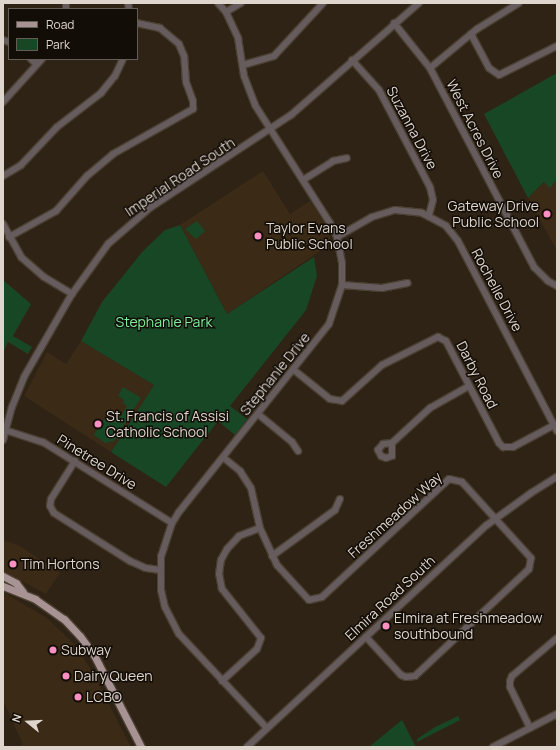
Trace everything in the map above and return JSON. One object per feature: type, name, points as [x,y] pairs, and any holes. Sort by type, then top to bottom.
[{"type":"main road","points":[[3,576],[16,583],[23,592]]},
{"type":"main road","points":[[3,586],[23,592],[64,619],[80,636],[94,655],[141,747]]},
{"type":"street","name":"Stephanie Drive","points":[[218,3],[226,12],[238,38],[249,90],[270,130],[303,180],[337,237],[342,263],[342,285],[329,324],[172,523],[161,556],[160,570],[165,607],[172,621],[190,646],[267,728]]},
{"type":"street","points":[[226,12],[240,3]]},
{"type":"street","points":[[243,65],[274,56],[323,3]]},
{"type":"street","name":"Imperial Road South","points":[[3,440],[5,430],[24,377],[72,294],[97,257],[139,216],[270,130],[301,107],[352,60],[419,3]]},
{"type":"street","points":[[430,68],[471,34],[519,3]]},
{"type":"street","points":[[9,237],[56,211],[87,176],[113,154],[193,109],[193,101],[186,82],[184,56],[179,44],[160,28],[138,23]]},
{"type":"street","name":"West Acres Drive","points":[[394,23],[430,68],[528,258],[540,275],[557,286]]},
{"type":"street","points":[[471,34],[489,68],[499,75],[557,46]]},
{"type":"street","points":[[32,60],[37,65]]},
{"type":"street","points":[[3,102],[41,60]]},
{"type":"street","points":[[3,176],[21,165],[57,127],[101,93],[114,76],[122,60]]},
{"type":"street","name":"Suzanna Drive","points":[[352,60],[379,90],[430,187],[432,200],[429,215]]},
{"type":"street","points":[[303,180],[333,160],[347,158]]},
{"type":"street","name":"Rochelle Drive","points":[[337,237],[386,212],[405,210],[429,215],[446,226],[458,241],[557,431]]},
{"type":"street","points":[[3,224],[9,237],[22,257],[30,266],[72,294]]},
{"type":"street","points":[[342,285],[382,288],[408,283]]},
{"type":"street","name":"Darby Road","points":[[294,370],[330,399],[342,401],[382,365],[438,337],[446,342],[503,447],[513,447],[554,425]]},
{"type":"street","points":[[392,443],[430,408],[469,386]]},
{"type":"street","points":[[258,414],[292,442],[298,451]]},
{"type":"street","name":"Pinetree Drive","points":[[5,430],[43,442],[172,523]]},
{"type":"street","name":"Freshmeadow Way","points":[[224,458],[240,471],[251,488],[260,528],[272,556],[286,577],[306,599],[313,601],[326,594],[449,479],[462,482],[530,556],[532,561],[529,569],[415,676],[406,677],[401,674],[366,637]]},
{"type":"street","points":[[75,461],[51,499],[50,506],[54,513],[130,561],[146,568],[160,570]]},
{"type":"street","name":"Elmira Road South","points":[[248,747],[495,518],[557,477]]},
{"type":"street","points":[[272,556],[335,510],[340,499]]},
{"type":"street","points":[[222,681],[257,649],[261,638],[222,589],[219,574],[222,560],[227,549],[239,536],[260,528]]},
{"type":"street","points":[[530,728],[510,687],[510,681],[557,638]]},
{"type":"street","points":[[493,747],[557,714]]},
{"type":"shaded area","name":"Gateway Drive Public School","points":[[557,170],[557,251],[528,198]]},
{"type":"shaded area","name":"Taylor Evans Public School","points":[[263,171],[290,214],[310,201],[328,229],[332,243],[227,314],[180,225]]},
{"type":"shaded area","name":"St. Francis of Assisi Catholic School","points":[[81,341],[154,385],[111,452],[24,396],[47,352],[66,364]]},
{"type":"shaded area","points":[[3,540],[20,546],[60,573],[46,594],[3,571]]},
{"type":"shaded area","points":[[3,592],[47,618],[74,644],[92,671],[131,747],[19,747],[23,744],[3,701]]},
{"type":"green space","points":[[557,73],[557,179],[550,188],[544,182],[528,198],[484,114]]},
{"type":"green space","points":[[197,221],[205,231],[196,239],[185,229]]},
{"type":"green space","name":"Stephanie Park","points":[[180,225],[227,314],[314,257],[317,276],[306,310],[230,406],[247,419],[235,435],[218,421],[166,487],[111,452],[154,385],[81,341],[102,302],[143,251],[165,230]]},
{"type":"green space","points":[[3,280],[31,304],[13,336],[32,347],[28,354],[8,342],[3,353]]},
{"type":"green space","points":[[123,387],[141,398],[114,441],[105,443],[94,435],[104,419],[110,423],[115,414],[120,417],[127,406],[123,403],[124,400],[118,396]]},
{"type":"green space","points":[[458,716],[460,720],[417,742],[417,739],[435,727]]},
{"type":"green space","points":[[402,720],[416,747],[369,747]]},
{"type":"place","name":"Gateway Drive Public School","points":[[547,214]]},
{"type":"place","name":"Taylor Evans Public School","points":[[258,236]]},
{"type":"place","name":"St. Francis of Assisi Catholic School","points":[[98,424]]},
{"type":"place","name":"Tim Hortons","points":[[13,564]]},
{"type":"place","name":"Elmira at Freshmeadow southbound","points":[[386,626]]},
{"type":"place","name":"Subway","points":[[53,650]]},
{"type":"place","name":"Dairy Queen","points":[[66,676]]},
{"type":"place","name":"LCBO","points":[[78,697]]}]
